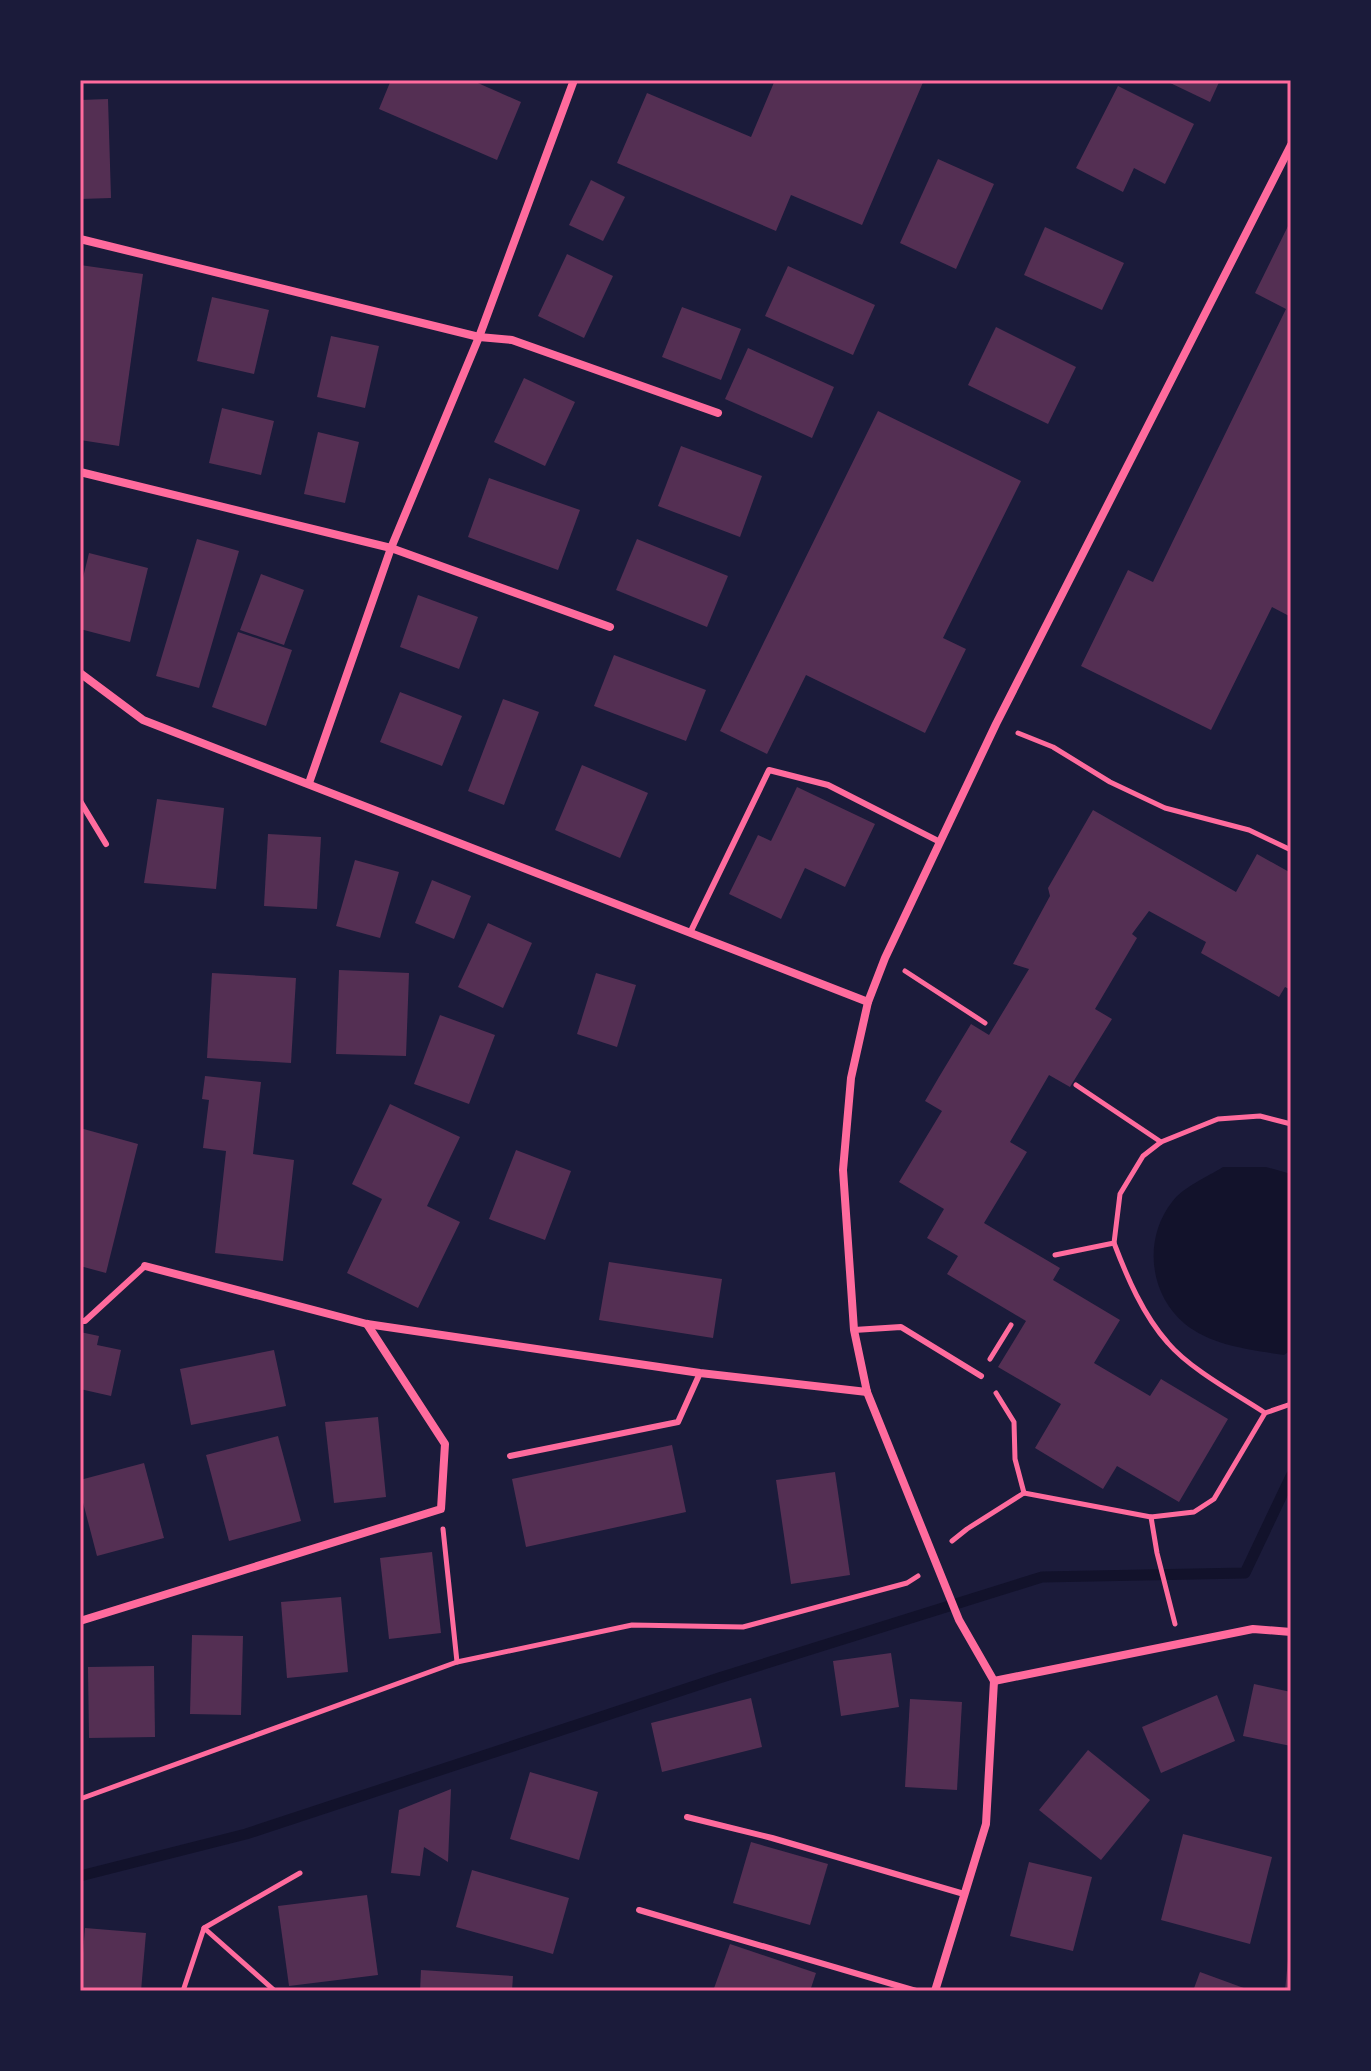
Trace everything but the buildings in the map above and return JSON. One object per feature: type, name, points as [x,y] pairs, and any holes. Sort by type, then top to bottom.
[{"type":"street","points":[[309,783],[391,548],[479,337],[574,80]]},
{"type":"street","points":[[935,1991],[986,1824],[994,1681],[959,1620],[867,1392],[854,1330],[843,1170],[851,1078],[868,1002],[885,958],[996,724],[1291,145]]},
{"type":"street","points":[[80,239],[479,337],[512,340],[718,413]]},
{"type":"street","points":[[80,472],[391,548],[610,627]]},
{"type":"street","points":[[80,673],[143,720],[868,1002]]},
{"type":"street","points":[[145,1266],[367,1324],[700,1373],[867,1392]]},
{"type":"street","points":[[80,1621],[441,1509],[445,1444],[367,1324]]},
{"type":"street","points":[[994,1681],[1253,1629],[1291,1632]]},
{"type":"lane","points":[[690,933],[769,770],[828,785],[940,842]]},
{"type":"lane","points":[[80,801],[106,844]]},
{"type":"lane","points":[[80,1321],[85,1321],[145,1266]]},
{"type":"lane","points":[[854,1330],[901,1327],[981,1376]]},
{"type":"lane","points":[[510,1456],[678,1422],[700,1373]]},
{"type":"lane","points":[[687,1817],[772,1838],[964,1894]]},
{"type":"lane","points":[[639,1910],[916,1991]]},
{"type":"path","points":[[996,724],[1053,747],[1110,782],[1165,808],[1249,830],[1291,850]]},
{"type":"path","points":[[885,958],[985,1023]]},
{"type":"path","points":[[1076,1085],[1161,1142]]},
{"type":"path","points":[[1265,1413],[1204,1373],[1168,1344],[1125,1273],[1114,1243],[1120,1194],[1143,1156],[1161,1142],[1218,1119],[1260,1116],[1291,1124]]},
{"type":"path","points":[[1055,1255],[1114,1243]]},
{"type":"path","points":[[1011,1325],[981,1376],[1002,1399],[1014,1422],[1015,1459],[1024,1493]]},
{"type":"path","points":[[80,1799],[457,1662],[632,1625],[743,1627],[907,1583],[935,1565],[953,1540],[967,1529],[1024,1493],[1151,1517],[1194,1512],[1214,1499],[1265,1413],[1291,1404]]},
{"type":"path","points":[[441,1509],[457,1662]]},
{"type":"path","points":[[1151,1517],[1180,1644]]},
{"type":"path","points":[[183,1991],[204,1928],[300,1873]]},
{"type":"path","points":[[204,1928],[275,1991]]},
{"type":"shaded area","points":[[1223,1167],[1266,1167],[1291,1174],[1291,1350],[1284,1355],[1233,1346],[1196,1331],[1173,1312],[1157,1282],[1154,1249],[1163,1217],[1182,1192]]},
{"type":"waterway","points":[[80,1876],[246,1834],[719,1678],[1042,1577],[1245,1573],[1291,1476]]}]
